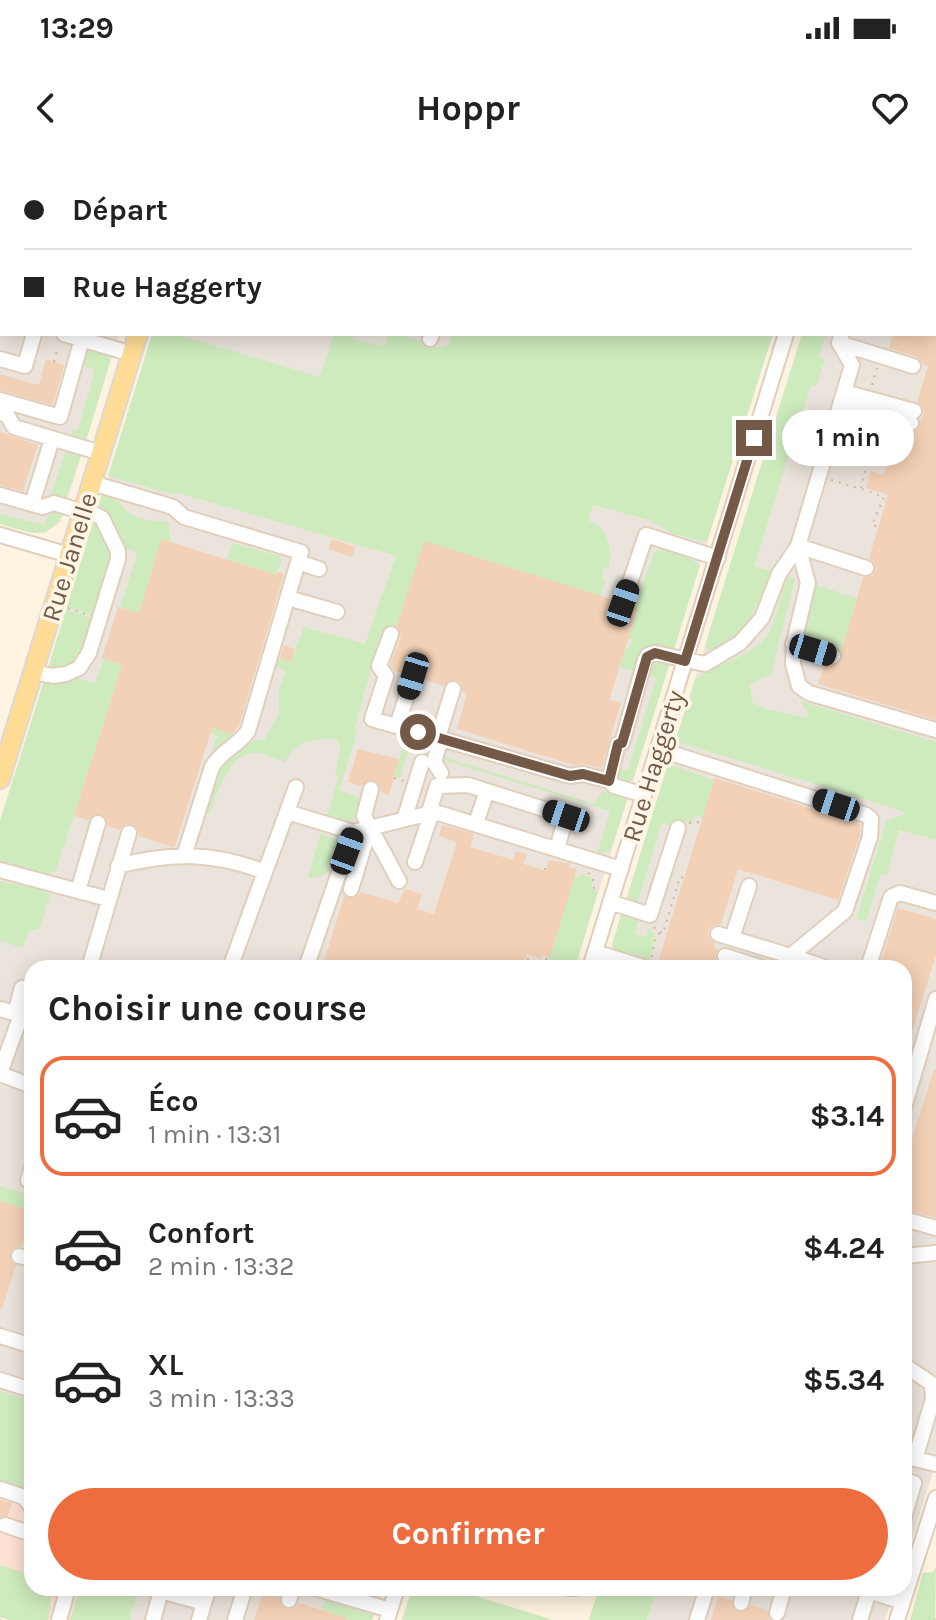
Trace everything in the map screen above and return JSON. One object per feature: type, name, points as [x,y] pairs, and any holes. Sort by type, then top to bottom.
[{"type":"main road","name":"Rue Janelle","points":[[0,779],[3,758],[33,672],[137,336]]},
{"type":"street","points":[[0,359],[25,366],[33,336]]},
{"type":"street","name":"Rue Haggerty","points":[[592,960],[785,336]]},
{"type":"street","points":[[840,338],[913,366]]},
{"type":"street","points":[[609,781],[647,657],[655,653],[705,664],[751,634],[768,607],[779,574],[798,546],[848,396],[852,365],[840,338]]},
{"type":"street","points":[[61,341],[82,339],[132,354]]},
{"type":"street","points":[[0,400],[60,417],[82,339]]},
{"type":"street","points":[[848,396],[912,417]]},
{"type":"street","points":[[0,413],[7,415],[14,427],[101,453]]},
{"type":"street","points":[[32,504],[52,439]]},
{"type":"street","points":[[92,483],[173,507],[184,517],[301,552],[277,647],[248,731],[241,741],[215,761],[184,856]]},
{"type":"street","points":[[0,495],[43,507],[54,503],[102,518],[118,555],[93,641],[83,664],[73,672],[53,676],[33,672]]},
{"type":"street","points":[[0,535],[69,555]]},
{"type":"street","points":[[623,603],[646,535],[718,558]]},
{"type":"street","points":[[798,546],[866,568]]},
{"type":"street","points":[[798,546],[808,583],[793,644],[794,672],[802,690],[936,730]]},
{"type":"street","points":[[298,562],[319,569]]},
{"type":"street","points":[[288,598],[337,612]]},
{"type":"street","points":[[391,634],[379,666],[386,676],[372,719],[570,776],[583,774],[609,781],[614,786],[644,795]]},
{"type":"street","points":[[793,644],[833,656]]},
{"type":"street","points":[[397,726],[413,676]]},
{"type":"street","points":[[453,689],[434,762],[441,774],[566,816],[557,849]]},
{"type":"street","points":[[658,749],[731,771],[761,792]]},
{"type":"street","points":[[405,817],[422,762]]},
{"type":"street","points":[[415,862],[441,774]]},
{"type":"street","points":[[746,781],[866,815],[872,822],[845,911],[789,960]]},
{"type":"street","points":[[233,960],[296,787]]},
{"type":"street","points":[[371,789],[364,816],[399,881]]},
{"type":"street","points":[[476,823],[487,791]]},
{"type":"street","points":[[287,812],[353,832],[430,812],[476,823],[621,869]]},
{"type":"street","points":[[78,891],[98,823]]},
{"type":"street","points":[[351,889],[370,827]]},
{"type":"street","points":[[610,902],[650,915],[678,828]]},
{"type":"street","points":[[309,960],[353,832]]},
{"type":"street","points":[[91,960],[129,833]]},
{"type":"street","points":[[118,866],[157,856],[184,856],[233,862],[265,872]]},
{"type":"street","points":[[0,870],[108,899]]},
{"type":"street","points":[[749,886],[725,936],[784,954],[787,960]]},
{"type":"street","points":[[871,960],[891,897],[900,893],[936,903]]},
{"type":"street","points":[[316,960],[319,937]]},
{"type":"street","points":[[595,952],[631,960]]},
{"type":"street","points":[[725,956],[738,960]]},
{"type":"street","points":[[22,988],[23,1015],[0,1074],[24,1083]]},
{"type":"street","points":[[912,1087],[930,1041],[936,999]]},
{"type":"street","points":[[0,1009],[23,1015]]},
{"type":"street","points":[[912,1221],[936,1228]]},
{"type":"street","points":[[912,1255],[936,1253]]},
{"type":"street","points":[[0,1336],[24,1344]]},
{"type":"street","points":[[912,1369],[934,1393]]},
{"type":"street","points":[[0,1380],[24,1388]]},
{"type":"street","points":[[912,1381],[934,1393]]},
{"type":"street","points":[[912,1449],[934,1393]]},
{"type":"street","points":[[912,1458],[936,1464]]},
{"type":"street","points":[[0,1489],[24,1497]]},
{"type":"street","points":[[912,1501],[934,1503],[912,1573]]},
{"type":"street","points":[[5,1525],[24,1531]]},
{"type":"street","points":[[59,1620],[66,1596]]},
{"type":"street","points":[[153,1620],[162,1596]]},
{"type":"street","points":[[182,1596],[204,1603]]},
{"type":"street","points":[[199,1620],[206,1596]]},
{"type":"street","points":[[235,1620],[242,1596]]},
{"type":"street","points":[[337,1596],[388,1615],[394,1596]]},
{"type":"street","points":[[697,1620],[704,1596]]},
{"type":"street","points":[[777,1613],[782,1596]]},
{"type":"street","points":[[860,1620],[871,1596]]},
{"type":"street","points":[[887,1596],[903,1602]]},
{"type":"street","points":[[897,1620],[905,1596]]},
{"type":"path","points":[[54,362],[61,341]]},
{"type":"path","points":[[848,396],[859,388],[870,391],[881,356]]},
{"type":"path","points":[[861,489],[870,438],[878,421]]},
{"type":"path","points":[[859,472],[865,474]]},
{"type":"path","points":[[819,477],[884,497],[872,525],[879,527]]},
{"type":"path","points":[[869,510],[876,512]]},
{"type":"path","points":[[67,608],[94,617]]},
{"type":"path","points":[[394,778],[400,779]]},
{"type":"path","points":[[585,869],[593,878],[594,888],[599,890]]},
{"type":"path","points":[[650,960],[656,936],[661,933],[680,877],[684,878]]},
{"type":"path","points":[[653,926],[666,934]]},
{"type":"path","points":[[546,960],[547,956]]},
{"type":"shaded area","points":[[0,336],[118,336],[60,522],[45,533],[31,533],[0,524]]},
{"type":"shaded area","points":[[158,336],[460,336],[434,356],[345,338],[323,389]]},
{"type":"shaded area","points":[[801,336],[934,336],[936,811],[886,821],[856,918],[865,921],[881,873],[887,875],[899,830],[936,840],[936,1463],[912,1538],[912,960],[607,960]]},
{"type":"shaded area","points":[[109,473],[397,556],[433,512],[608,568],[589,521],[592,505],[651,521],[672,534],[707,542],[577,960],[24,960],[24,1482],[0,1474],[0,821]]},
{"type":"shaded area","points":[[0,1474],[24,1482],[24,1596],[78,1596],[70,1620],[9,1620],[0,1617]]},
{"type":"shaded area","points":[[78,1596],[380,1596],[372,1620],[70,1620]]},
{"type":"shaded area","points":[[654,1596],[893,1596],[885,1620],[647,1620]]},
{"type":"green space","points":[[151,336],[183,336],[320,377],[333,336],[353,336],[353,339],[385,346],[388,336],[406,336],[441,348],[449,344],[451,336],[772,336],[707,542],[672,534],[651,521],[593,505],[589,521],[605,534],[610,553],[609,568],[603,567],[605,581],[601,596],[424,542],[397,627],[382,644],[376,657],[355,728],[357,734],[339,790],[360,798],[354,819],[348,821],[327,816],[338,779],[335,774],[341,746],[334,738],[299,745],[285,762],[260,753],[241,757],[227,773],[209,814],[201,812],[219,768],[246,744],[264,740],[279,713],[279,689],[286,671],[274,666],[276,658],[291,661],[304,627],[365,644],[396,556],[108,476]]},
{"type":"green space","points":[[801,336],[826,336],[819,357],[825,359],[816,386],[811,385],[754,566],[771,571],[756,608],[742,629],[722,645],[709,650],[706,642]]},
{"type":"green space","points":[[89,349],[108,355],[110,362],[86,441],[71,437],[73,430],[78,430],[95,370],[83,365]]},
{"type":"green space","points":[[66,450],[81,455],[65,500],[51,494]]},
{"type":"green space","points":[[106,495],[135,516],[168,521],[171,542],[161,539],[139,613],[120,607],[137,555],[124,548],[99,505],[101,496]]},
{"type":"green space","points":[[55,512],[63,514],[58,523],[44,532],[27,532],[0,524],[0,514],[44,525],[46,518]]},
{"type":"green space","points":[[94,519],[103,531],[110,554],[94,615],[67,607]]},
{"type":"green space","points":[[232,543],[280,556],[282,561],[276,575],[227,559]]},
{"type":"green space","points":[[662,549],[686,556],[700,565],[673,653],[658,648],[637,672],[620,668],[632,640],[629,638],[638,608],[635,607],[654,552]]},
{"type":"green space","points":[[788,576],[795,579],[771,674],[749,684],[753,703],[807,718],[808,712],[800,701],[936,742],[936,840],[899,830],[887,875],[881,874],[866,921],[856,919],[886,821],[905,814],[675,741],[696,679],[755,648],[763,640],[770,632]]},
{"type":"green space","points":[[813,584],[857,598],[840,654],[805,643],[802,637]]},
{"type":"green space","points":[[66,609],[94,618],[78,662],[58,670],[48,668]]},
{"type":"green space","points":[[104,659],[122,665],[56,871],[41,875],[0,862],[0,821],[44,681],[49,683],[74,678],[95,683]]},
{"type":"green space","points":[[652,660],[670,663],[633,780],[624,782],[615,779],[616,768],[628,770],[656,678],[647,674]]},
{"type":"green space","points":[[212,728],[237,735],[212,753],[217,735],[210,733]]},
{"type":"green space","points":[[404,743],[433,752],[432,756],[409,749],[400,778],[394,776]]},
{"type":"green space","points":[[441,756],[594,804],[603,791],[624,798],[627,800],[611,850],[597,853],[610,811],[440,759]]},
{"type":"green space","points":[[668,764],[714,780],[702,821],[700,816],[695,815],[692,823],[674,821],[672,826],[662,823],[637,903],[627,897]]},
{"type":"green space","points":[[321,833],[341,842],[331,853],[335,857],[327,866],[330,870],[322,876],[308,878]]},
{"type":"green space","points":[[581,874],[591,877],[592,889],[598,891],[577,960],[548,960],[574,879]]},
{"type":"green space","points":[[0,881],[43,890],[50,895],[40,928],[29,931],[23,948],[0,941]]},
{"type":"green space","points":[[621,915],[638,919],[635,934],[646,937],[649,928],[655,937],[650,960],[616,950],[612,945]]},
{"type":"green space","points":[[0,1186],[24,1194],[24,1208],[0,1201]]},
{"type":"green space","points":[[0,1391],[24,1398],[24,1488],[0,1481]]},
{"type":"green space","points":[[0,1565],[24,1572],[24,1596],[52,1596],[48,1620],[9,1620],[0,1617]]},
{"type":"green space","points":[[936,1567],[935,1620],[910,1620],[923,1573],[933,1572]]},
{"type":"green space","points":[[78,1596],[136,1596],[134,1603],[143,1607],[133,1605],[130,1619],[133,1620],[70,1620]]},
{"type":"green space","points":[[410,1596],[476,1596],[553,1620],[402,1620]]},
{"type":"green space","points":[[596,1596],[654,1596],[647,1620],[589,1620]]},
{"type":"green space","points":[[325,1599],[374,1615],[372,1620],[340,1620],[341,1616],[322,1610]]},
{"type":"building","points":[[892,336],[936,336],[936,720],[818,684],[825,664],[836,665],[842,660],[841,651],[863,578],[872,576],[876,570],[869,558],[888,495],[866,488],[871,471],[884,475],[896,434],[906,438],[908,432],[917,431],[924,413],[922,405],[917,402],[928,366],[917,357],[889,348]]},
{"type":"building","points":[[46,359],[64,365],[53,405],[0,390],[0,374],[39,385]]},
{"type":"building","points":[[0,432],[38,445],[23,491],[0,485]]},
{"type":"building","points":[[161,539],[276,575],[277,572],[284,574],[239,726],[232,734],[212,728],[173,847],[139,836],[133,824],[126,824],[120,830],[107,826],[102,814],[95,814],[88,820],[74,816],[122,665],[102,658],[118,607],[139,613]]},
{"type":"building","points":[[332,539],[355,547],[352,557],[328,549]]},
{"type":"building","points":[[424,541],[614,600],[615,609],[621,613],[633,606],[638,608],[609,700],[621,703],[601,768],[574,765],[457,729],[467,693],[463,692],[460,682],[450,680],[444,686],[422,679],[421,670],[415,666],[403,673],[394,671],[390,665],[401,637],[397,626]]},
{"type":"building","points":[[284,645],[294,649],[291,662],[280,658]]},
{"type":"building","points":[[358,749],[399,759],[389,795],[381,792],[374,780],[368,780],[361,786],[348,782]]},
{"type":"building","points":[[715,778],[860,824],[860,835],[838,900],[738,869],[721,924],[712,926],[708,932],[710,940],[715,943],[714,947],[718,949],[717,960],[659,960]]},
{"type":"building","points":[[442,825],[474,834],[470,847],[513,860],[516,851],[527,854],[524,864],[546,871],[549,860],[570,864],[569,867],[577,869],[550,957],[542,955],[541,959],[527,954],[525,960],[324,960],[344,896],[354,898],[361,892],[398,903],[405,889],[422,894],[417,909],[434,914],[457,842],[439,836]]},
{"type":"building","points":[[898,908],[936,919],[936,955],[912,1032],[912,960],[882,960]]},
{"type":"building","points":[[936,1069],[936,1218],[912,1211],[912,1139]]},
{"type":"building","points":[[0,1201],[24,1208],[24,1239],[22,1246],[15,1247],[10,1253],[10,1260],[16,1265],[0,1309]]},
{"type":"building","points":[[0,1500],[12,1503],[8,1515],[0,1517]]},
{"type":"building","points":[[262,1596],[280,1597],[281,1606],[287,1610],[299,1603],[347,1618],[347,1620],[254,1620]]},
{"type":"building","points":[[718,1596],[731,1600],[738,1612],[744,1612],[751,1605],[767,1610],[770,1620],[711,1620]]},
{"type":"route","points":[[418,732],[570,776],[583,774],[609,781],[648,655],[655,653],[685,661],[754,438]]}]
